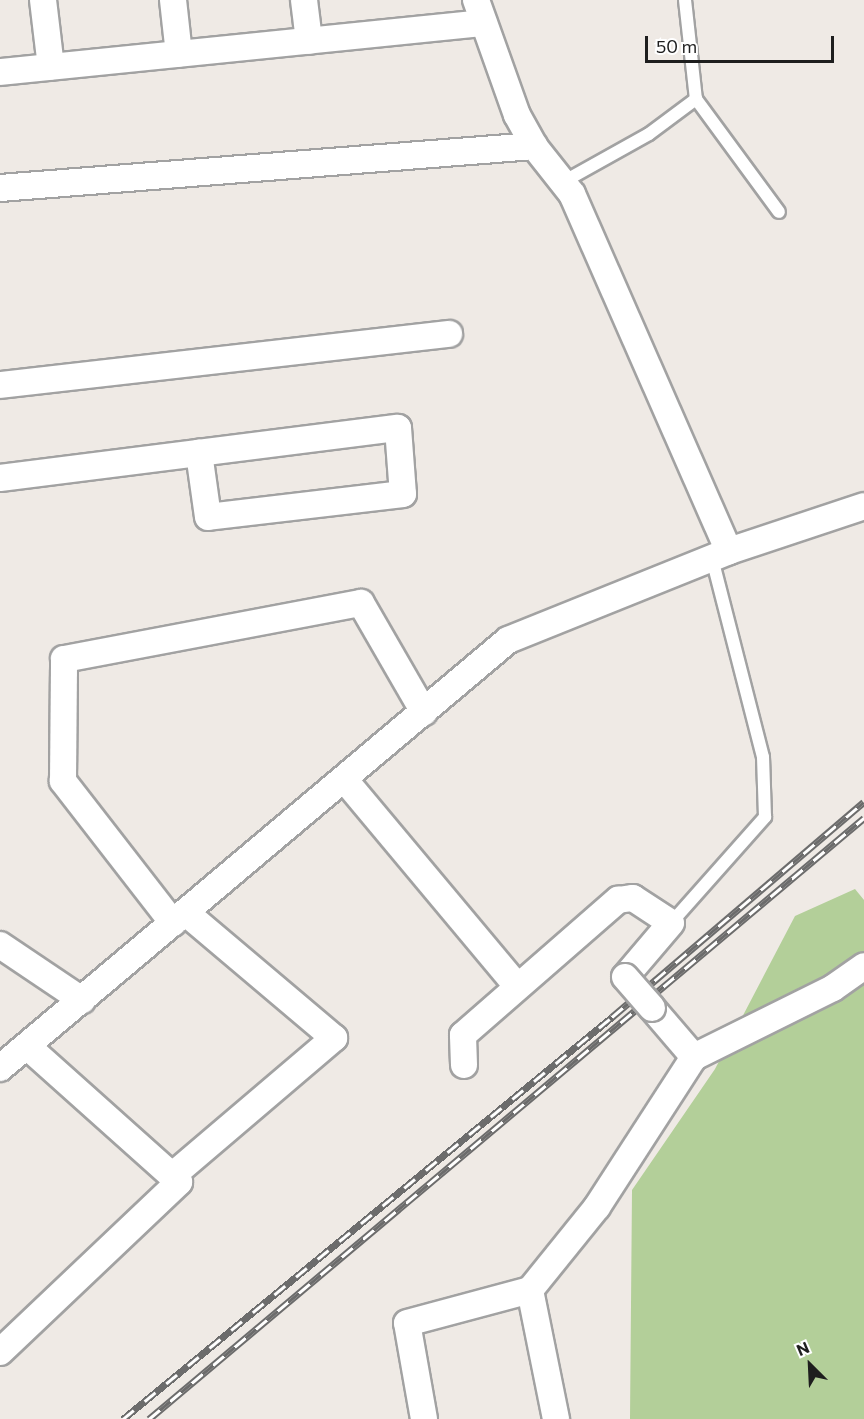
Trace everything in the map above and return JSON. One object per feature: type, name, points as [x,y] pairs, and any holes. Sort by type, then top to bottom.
[{"type":"street","points":[[43,0],[51,67]]},
{"type":"street","points":[[173,0],[179,54]]},
{"type":"street","points":[[304,0],[309,41]]},
{"type":"street","points":[[0,72],[309,41],[480,11],[518,115],[534,146],[572,194],[720,555]]},
{"type":"street","points":[[0,188],[534,146]]},
{"type":"street","points":[[0,385],[448,334]]},
{"type":"street","points":[[0,478],[199,453],[398,428],[403,494],[208,517],[199,453]]},
{"type":"street","points":[[0,1068],[508,640],[720,555],[864,506]]},
{"type":"street","points":[[172,1176],[334,1038],[180,918],[63,782],[64,659],[361,603],[424,712]]},
{"type":"street","points":[[344,779],[516,985]]},
{"type":"street","points":[[464,1065],[463,1035],[516,985],[618,900],[633,898],[671,923],[625,977],[694,1057]]},
{"type":"street","points":[[0,945],[82,1000]]},
{"type":"street","points":[[424,1419],[407,1323],[530,1290],[597,1207],[694,1057],[833,988],[864,966]]},
{"type":"street","points":[[0,1353],[179,1182],[27,1046]]},
{"type":"street","points":[[530,1290],[556,1419]]},
{"type":"lane","points":[[685,0],[696,99],[779,212]]},
{"type":"lane","points":[[563,182],[649,134],[696,99]]},
{"type":"lane","points":[[671,923],[765,817],[764,757],[720,555]]},
{"type":"green space","points":[[855,889],[864,900],[864,1419],[630,1419],[632,1190],[715,1069],[795,916]]},
{"type":"railway","points":[[123,1419],[612,1017],[864,802]]},
{"type":"railway","points":[[149,1419],[864,818]]}]
